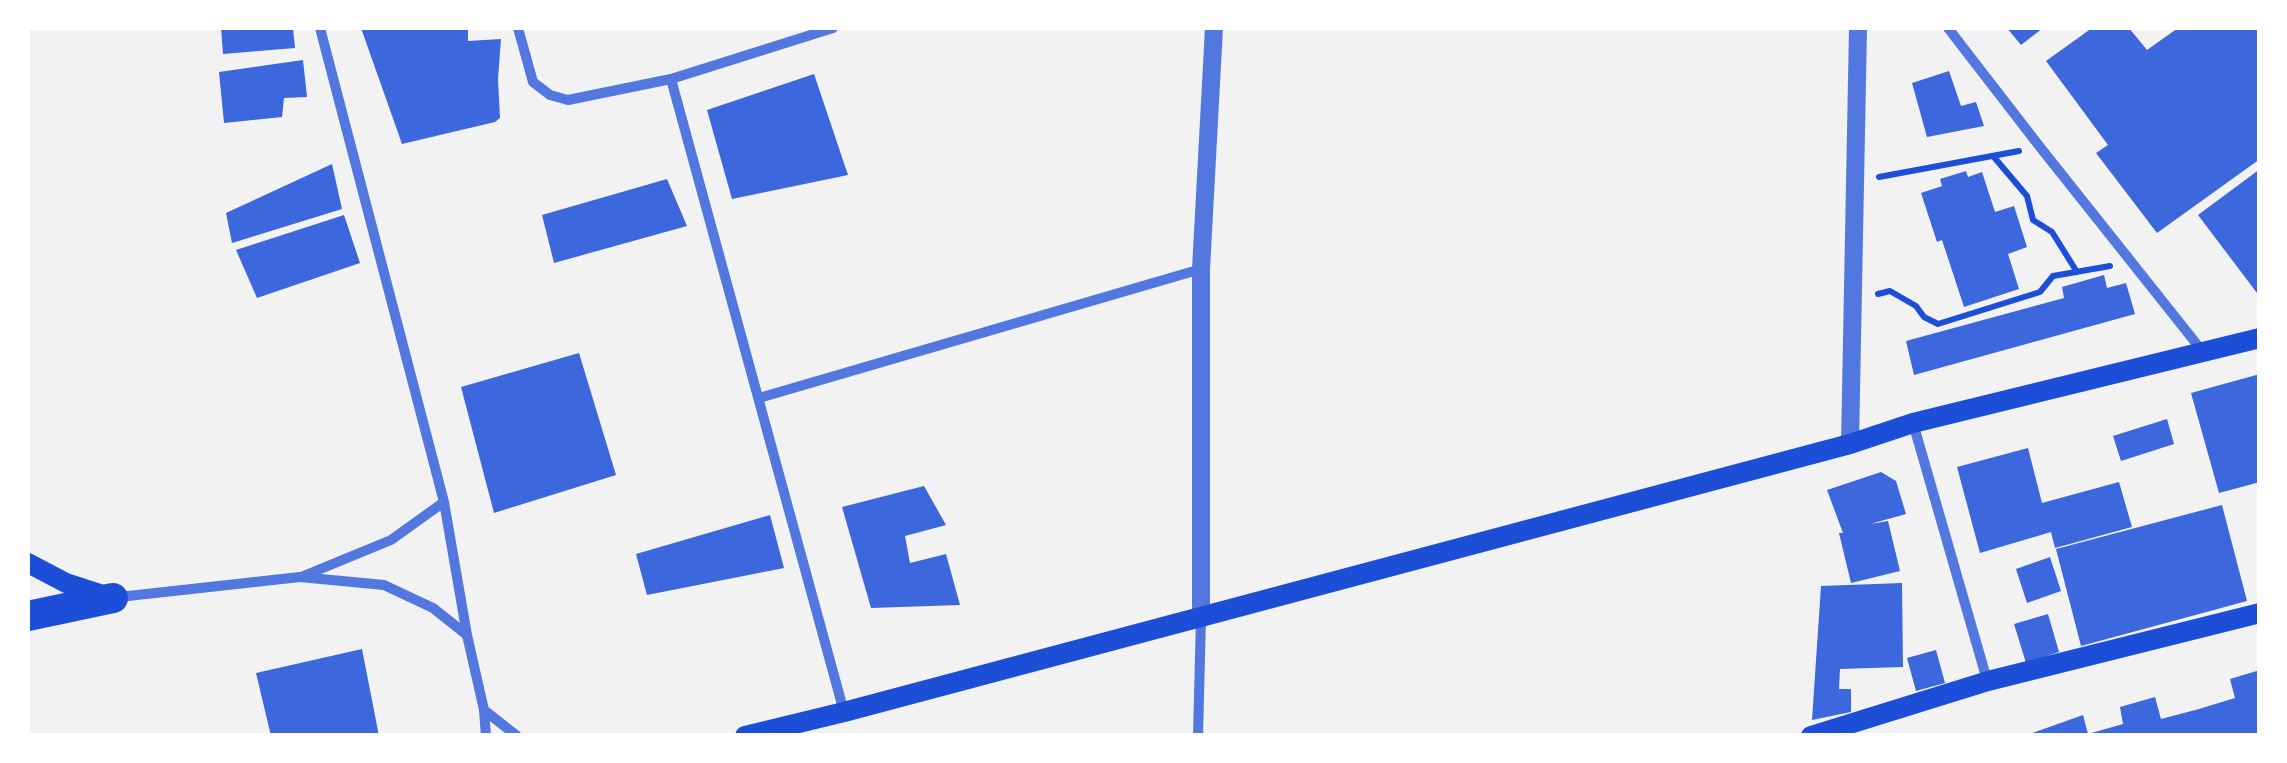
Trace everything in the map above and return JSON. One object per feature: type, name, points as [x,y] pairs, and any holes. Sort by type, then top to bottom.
[{"type":"highway","points":[[28,616],[113,598]]},
{"type":"main road","points":[[746,736],[1850,444],[1913,423],[2260,338]]},
{"type":"main road","points":[[28,563],[66,584],[113,598]]},
{"type":"main road","points":[[1824,733],[1988,681],[2260,613]]},
{"type":"street","points":[[320,28],[444,502],[486,736]]},
{"type":"street","points":[[518,28],[533,82],[550,95],[568,100],[672,79],[832,28]]},
{"type":"street","points":[[1198,736],[1201,268],[1214,28]]},
{"type":"street","points":[[1850,444],[1858,28]]},
{"type":"street","points":[[1948,28],[2203,352]]},
{"type":"street","points":[[672,79],[844,712]]},
{"type":"street","points":[[759,398],[1201,268]]},
{"type":"street","points":[[1913,423],[1988,681]]},
{"type":"street","points":[[300,577],[391,540],[444,502]]},
{"type":"street","points":[[113,598],[300,577],[384,585],[433,608],[467,635]]},
{"type":"street","points":[[484,710],[517,736]]},
{"type":"path","points":[[1855,182],[2040,147]]},
{"type":"path","points":[[1994,156],[2027,196],[2033,220],[2052,232],[2076,272]]},
{"type":"path","points":[[1852,300],[1890,291],[1938,324],[2040,292],[2053,276],[2131,262]]},
{"type":"building","points":[[221,28],[293,28],[295,48],[223,54]]},
{"type":"building","points":[[361,28],[468,28],[468,41],[501,39],[500,118],[402,144]]},
{"type":"building","points":[[2007,28],[2043,28],[2021,45]]},
{"type":"building","points":[[2092,28],[2129,28],[2147,50],[2178,28],[2260,28],[2260,159],[2157,233],[2096,153],[2108,145],[2046,61]]},
{"type":"building","points":[[303,60],[307,97],[284,98],[282,117],[224,123],[219,72]]},
{"type":"building","points":[[1949,71],[1961,106],[1976,102],[1984,126],[1927,137],[1912,83]]},
{"type":"building","points":[[814,74],[848,175],[732,199],[707,110]]},
{"type":"building","points":[[332,164],[342,209],[232,243],[226,213]]},
{"type":"building","points":[[2260,169],[2260,297],[2198,215]]},
{"type":"building","points":[[1966,171],[1968,177],[1982,172],[1995,212],[2014,206],[2027,247],[2008,254],[2019,289],[1964,307],[1942,240],[1937,242],[1921,193],[1942,186],[1940,179]]},
{"type":"building","points":[[667,179],[687,226],[554,263],[542,215]]},
{"type":"building","points":[[344,215],[360,263],[257,298],[236,250]]},
{"type":"building","points":[[2104,275],[2107,288],[2126,283],[2135,314],[1914,375],[1906,341],[2064,298],[2062,287]]},
{"type":"building","points":[[579,353],[616,475],[494,513],[461,387]]},
{"type":"building","points":[[2260,374],[2260,482],[2219,493],[2191,393]]},
{"type":"building","points":[[2167,419],[2174,444],[2121,461],[2113,436]]},
{"type":"building","points":[[2028,448],[2042,503],[2119,482],[2132,527],[2055,548],[2051,532],[1980,553],[1957,467]]},
{"type":"building","points":[[1881,472],[1896,481],[1906,514],[1870,524],[1888,521],[1900,571],[1851,583],[1839,533],[1843,533],[1827,490]]},
{"type":"building","points":[[924,486],[946,525],[905,536],[910,563],[946,554],[960,605],[871,608],[842,507]]},
{"type":"building","points":[[2222,505],[2247,601],[2081,646],[2056,549]]},
{"type":"building","points":[[770,515],[784,568],[647,595],[636,554]]},
{"type":"building","points":[[2050,557],[2061,591],[2027,603],[2016,569]]},
{"type":"building","points":[[1902,583],[1903,667],[1840,669],[1839,689],[1851,689],[1851,712],[1812,720],[1821,586]]},
{"type":"building","points":[[2048,614],[2059,652],[2026,663],[2014,624]]},
{"type":"building","points":[[362,649],[379,736],[271,736],[256,673]]},
{"type":"building","points":[[1936,650],[1945,683],[1916,691],[1907,658]]},
{"type":"building","points":[[2260,670],[2260,736],[2024,736],[2083,715],[2088,734],[2123,724],[2120,707],[2155,697],[2161,719],[2199,709],[2235,698],[2230,679]]}]
